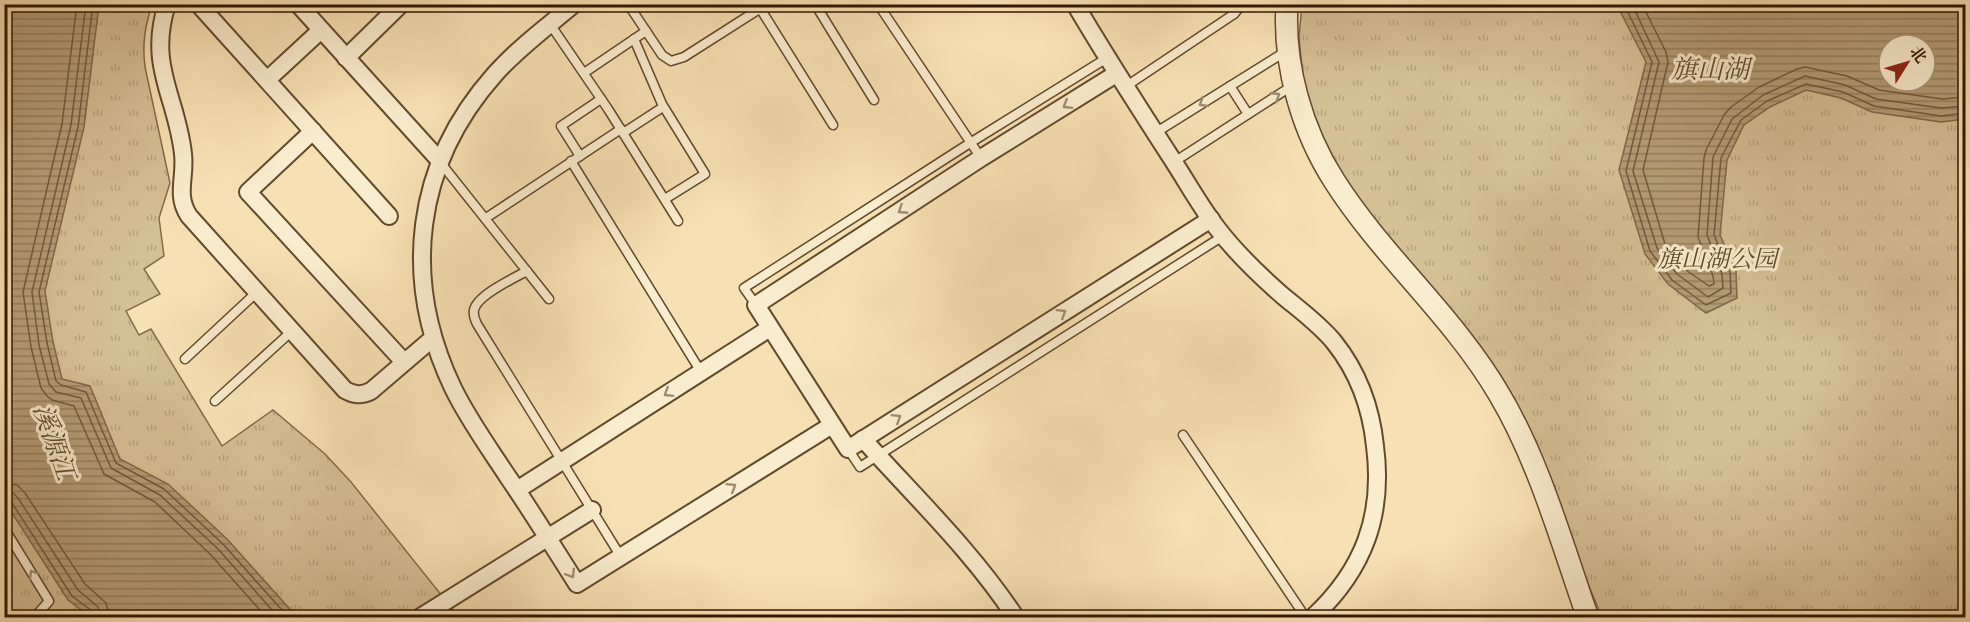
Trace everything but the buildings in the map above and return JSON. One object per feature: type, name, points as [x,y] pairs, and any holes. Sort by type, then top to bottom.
[{"type":"street","points":[[167,4],[162,20],[160,50],[166,87],[183,152],[181,200],[189,216],[345,390],[364,394],[370,391],[433,338]]},
{"type":"street","points":[[298,4],[440,161]]},
{"type":"street","points":[[346,58],[401,4]]},
{"type":"street","points":[[574,4],[511,58],[480,92],[457,126],[440,161],[427,210],[422,256],[424,297],[433,338],[459,399],[577,585],[832,425]]},
{"type":"street","points":[[1075,4],[1121,80],[1223,236],[1258,273],[1333,341],[1351,368],[1370,412],[1378,468],[1378,489],[1374,514],[1368,535],[1349,575],[1312,618]]},
{"type":"street","points":[[1287,4],[1289,50],[1294,84],[1305,120],[1334,181],[1362,219],[1472,354],[1509,410],[1536,471],[1588,618]]},
{"type":"street","points":[[201,7],[389,216]]},
{"type":"street","points":[[267,80],[321,30]]},
{"type":"street","points":[[1121,80],[981,158],[756,305],[848,450],[1211,219]]},
{"type":"street","points":[[313,131],[248,192],[404,362]]},
{"type":"street","points":[[517,489],[770,328]]},
{"type":"street","points":[[863,440],[978,566],[1016,618]]},
{"type":"street","points":[[419,618],[592,510]]},
{"type":"lane","points":[[628,4],[666,59],[671,61],[677,60],[762,6],[833,124]]},
{"type":"lane","points":[[815,4],[874,100]]},
{"type":"lane","points":[[878,4],[981,158]]},
{"type":"lane","points":[[1228,4],[1234,14]]},
{"type":"lane","points":[[1121,80],[1234,14],[1242,4]]},
{"type":"lane","points":[[550,24],[602,99],[678,221]]},
{"type":"lane","points":[[584,73],[646,32]]},
{"type":"lane","points":[[634,39],[663,107],[705,174],[665,199]]},
{"type":"lane","points":[[1155,133],[1289,50]]},
{"type":"lane","points":[[756,305],[744,288],[1107,58]]},
{"type":"lane","points":[[1174,162],[1294,84]]},
{"type":"lane","points":[[1230,86],[1248,114]]},
{"type":"lane","points":[[580,156],[561,126],[602,99]]},
{"type":"lane","points":[[486,218],[571,161],[663,107]]},
{"type":"lane","points":[[440,161],[549,299]]},
{"type":"lane","points":[[571,161],[701,372]]},
{"type":"lane","points":[[848,450],[860,467],[1223,236]]},
{"type":"lane","points":[[527,271],[480,300],[474,310],[474,317],[621,557]]},
{"type":"lane","points":[[185,359],[257,292]]},
{"type":"lane","points":[[215,401],[292,331]]},
{"type":"lane","points":[[1183,435],[1306,618]]},
{"type":"lane","points":[[4,528],[49,601],[34,618]]},
{"type":"green space","points":[[4,5],[152,5],[145,35],[144,59],[170,183],[159,218],[164,256],[144,269],[160,294],[126,311],[139,335],[151,329],[222,446],[273,410],[325,454],[351,482],[454,611],[464,617],[5,617]]},
{"type":"green space","name":"旗山湖公园","points":[[1302,5],[1965,5],[1965,617],[1602,617],[1577,558],[1526,421],[1480,354],[1356,198],[1323,142],[1304,88],[1299,37]]},
{"type":"water","name":"溪源江","points":[[5,4],[99,5],[84,127],[45,291],[53,342],[62,379],[90,386],[120,459],[168,484],[227,539],[297,617],[91,617],[68,600],[5,502]]},
{"type":"water","name":"旗山湖","points":[[1617,5],[1965,5],[1965,119],[1941,122],[1872,112],[1841,98],[1806,90],[1770,107],[1744,125],[1727,160],[1720,235],[1736,271],[1737,298],[1706,313],[1668,284],[1645,254],[1619,170],[1646,62]]}]
